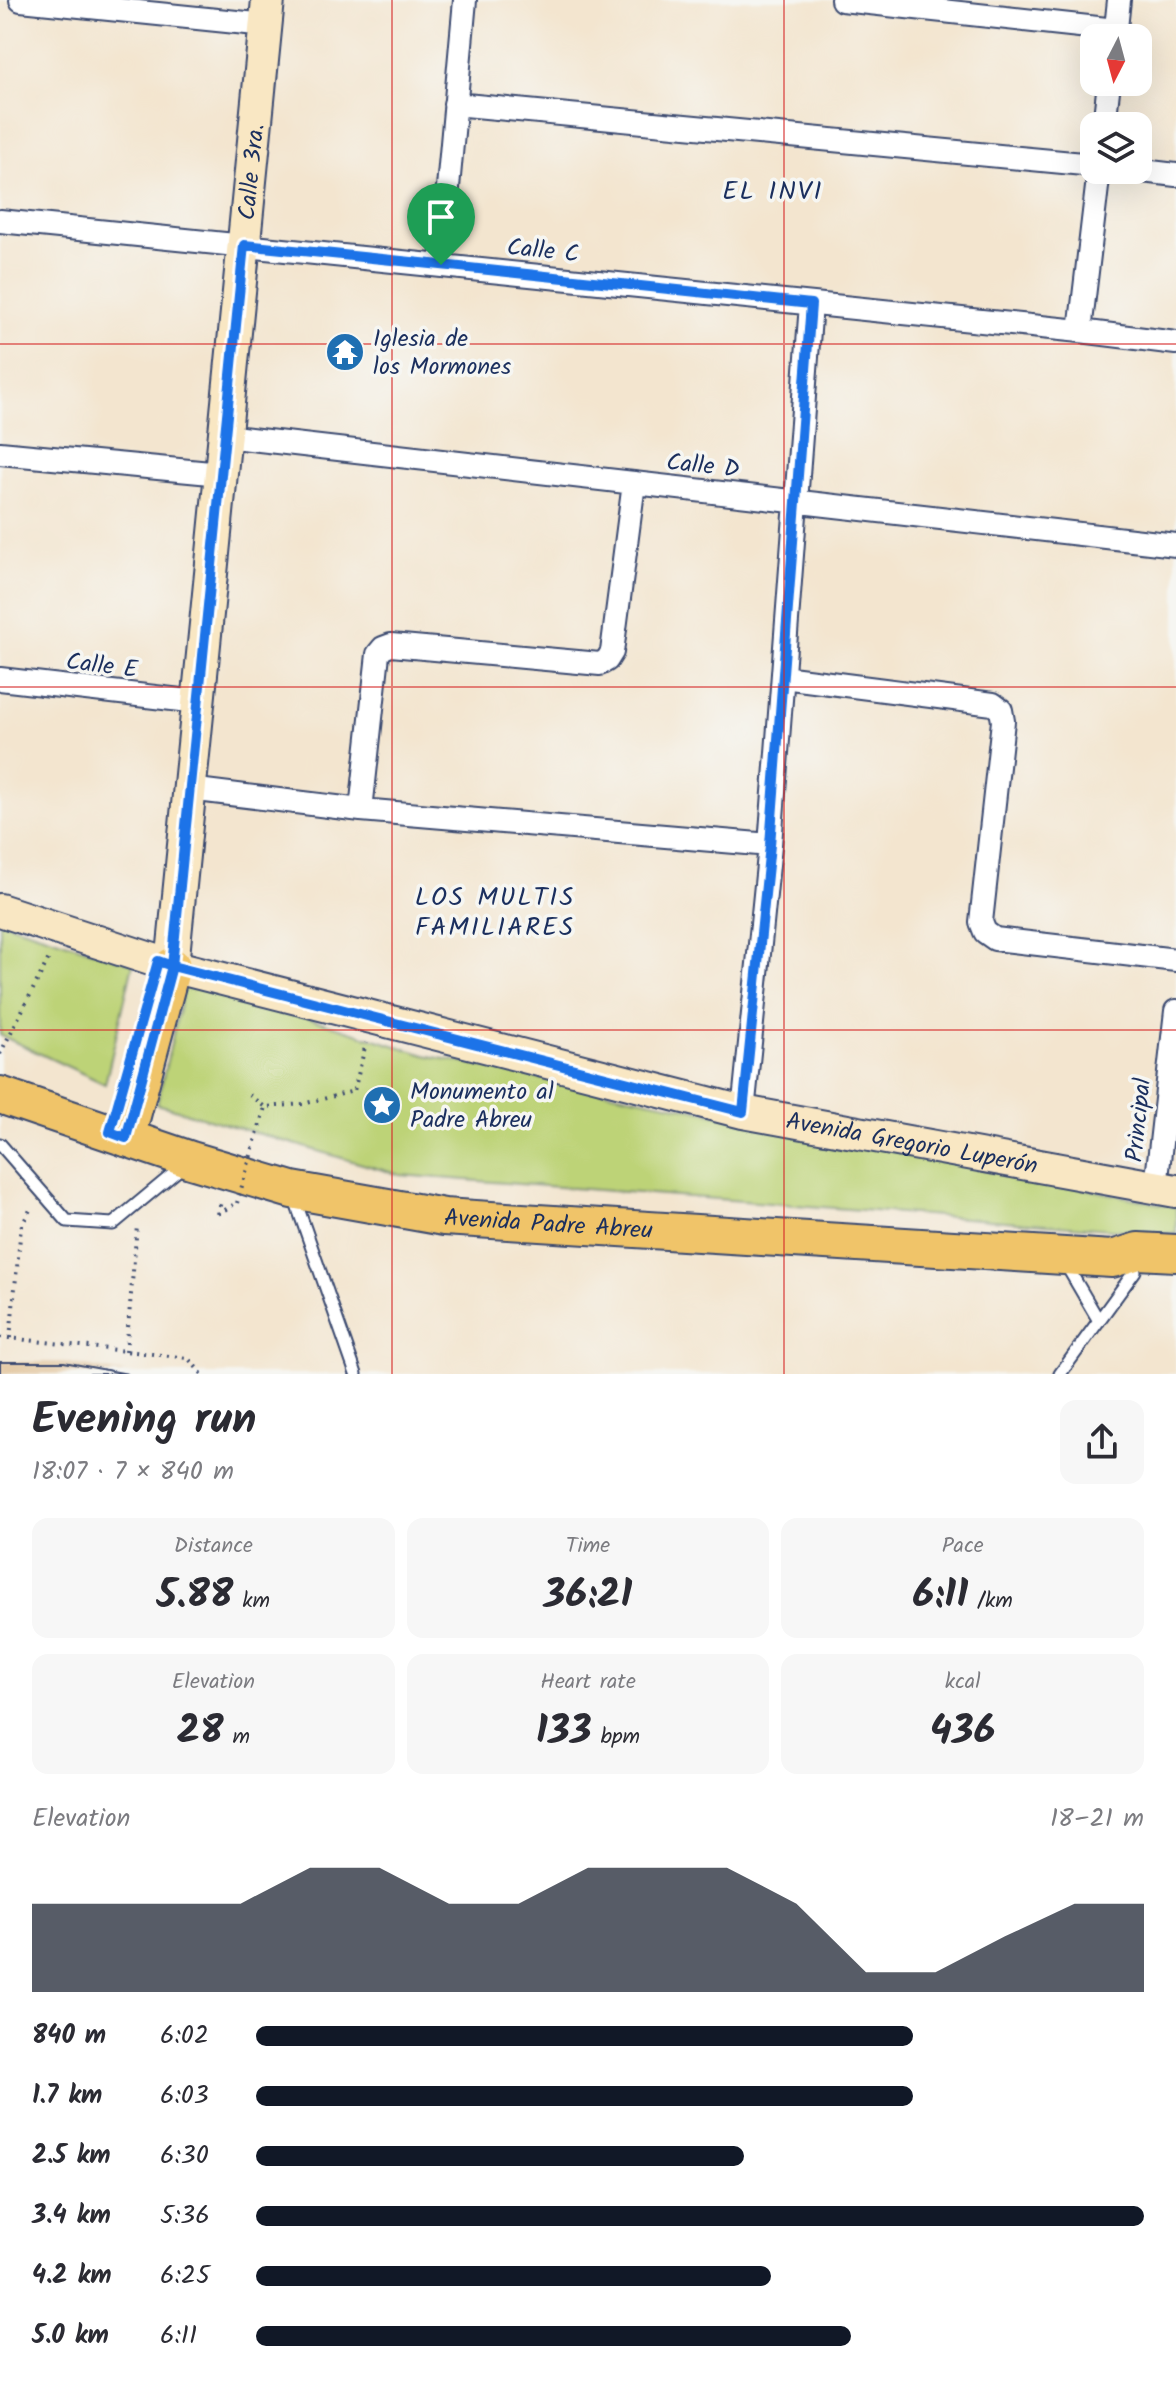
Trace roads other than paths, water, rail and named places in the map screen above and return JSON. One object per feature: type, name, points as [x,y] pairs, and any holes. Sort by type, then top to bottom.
[{"type":"main road","name":"Calle 3ra.","points":[[165,964],[189,789],[267,13]]},
{"type":"main road","name":"Avenida Gregorio Luperón","points":[[0,910],[165,964],[743,1112],[1166,1189]]},
{"type":"main road","points":[[118,1135],[165,964]]},
{"type":"main road","name":"Avenida Padre Abreu","points":[[0,1095],[191,1160],[292,1190],[444,1217],[1060,1254],[1176,1274]]},
{"type":"main road","name":"Avenida Padre Abreu","points":[[1124,1265],[1138,1251],[1176,1253]]},
{"type":"street","points":[[21,0],[267,13]]},
{"type":"street","points":[[441,265],[465,0]]},
{"type":"street","points":[[842,0],[1080,30]]},
{"type":"street","points":[[1116,24],[1119,0]]},
{"type":"street","points":[[455,104],[1080,164]]},
{"type":"street","points":[[1152,172],[1176,175]]},
{"type":"street","points":[[1080,331],[1097,184]]},
{"type":"street","name":"Calle C","points":[[0,221],[1176,343]]},
{"type":"street","points":[[743,1112],[770,845],[811,304]]},
{"type":"street","name":"Calle D","points":[[224,436],[1176,545]]},
{"type":"street","points":[[0,453],[221,474]]},
{"type":"street","points":[[361,810],[378,654],[383,648],[391,645],[600,664],[607,660],[612,652],[634,483]]},
{"type":"street","points":[[783,677],[993,704],[1001,710],[1003,721],[981,922],[985,932],[995,939],[1176,960]]},
{"type":"street","name":"Calle E","points":[[0,679],[198,702]]},
{"type":"street","points":[[189,789],[361,810],[770,845]]},
{"type":"street","name":"Principal","points":[[1166,1189],[1176,1011]]},
{"type":"lane","points":[[0,1144],[67,1221],[113,1224],[168,1175],[191,1160]]},
{"type":"lane","points":[[292,1190],[356,1374]]},
{"type":"lane","points":[[1060,1254],[1099,1321]]},
{"type":"lane","points":[[1060,1374],[1099,1321],[1124,1265]]},
{"type":"place","name":"Iglesia de los Mormones","points":[[345,352]]},
{"type":"place","name":"Monumento al Padre Abreu","points":[[382,1105]]},
{"type":"district","name":"EL INVI","points":[[773,190]]},
{"type":"district","name":"LOS MULTIS FAMILIARES","points":[[495,911]]}]
